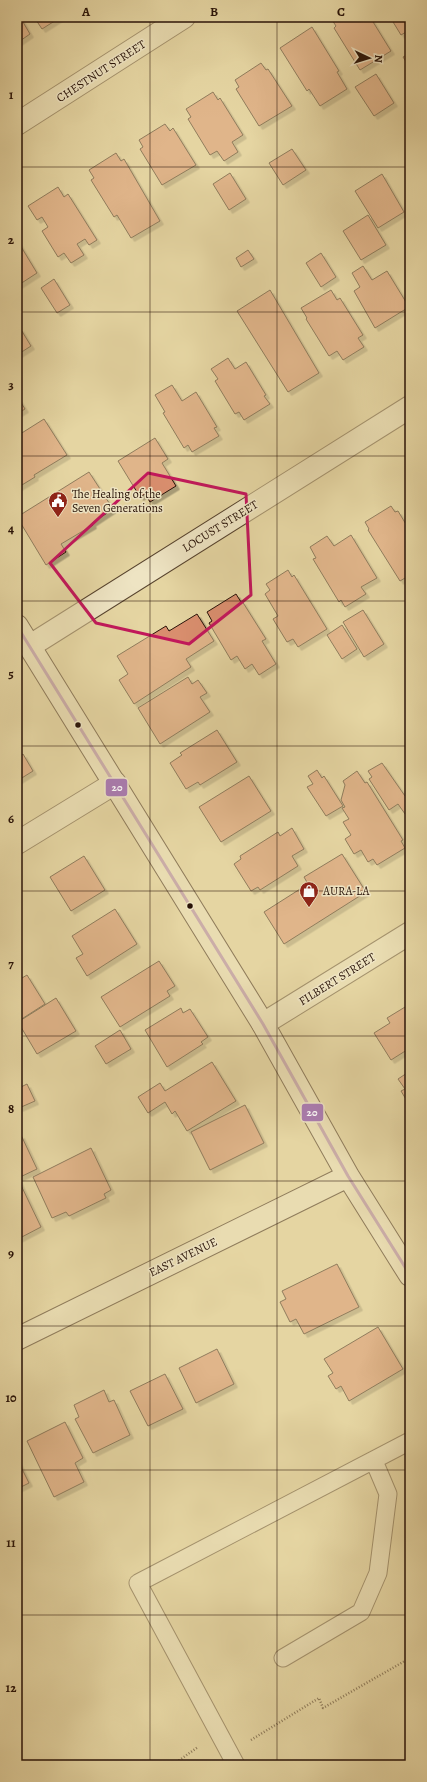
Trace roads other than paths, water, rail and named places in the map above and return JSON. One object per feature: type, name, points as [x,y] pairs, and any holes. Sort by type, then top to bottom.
[{"type":"street","name":"CHESTNUT STREET","points":[[17,124],[184,17]]},
{"type":"street","name":"LOCUST STREET","points":[[30,646],[410,407]]},
{"type":"street","points":[[17,626],[263,1024],[348,1176],[410,1275]]},
{"type":"street","points":[[17,843],[115,783]]},
{"type":"street","name":"FILBERT STREET","points":[[263,1024],[410,933]]},
{"type":"street","name":"EAST AVENUE","points":[[17,1339],[348,1176]]},
{"type":"lane","points":[[236,1765],[138,1583],[410,1441]]},
{"type":"lane","points":[[283,1658],[361,1612],[378,1573],[388,1494],[374,1461]]},
{"type":"place","name":"The Healing of the Seven Generations","points":[[58,518]]},
{"type":"place","name":"AURA-LA","points":[[309,908]]}]
